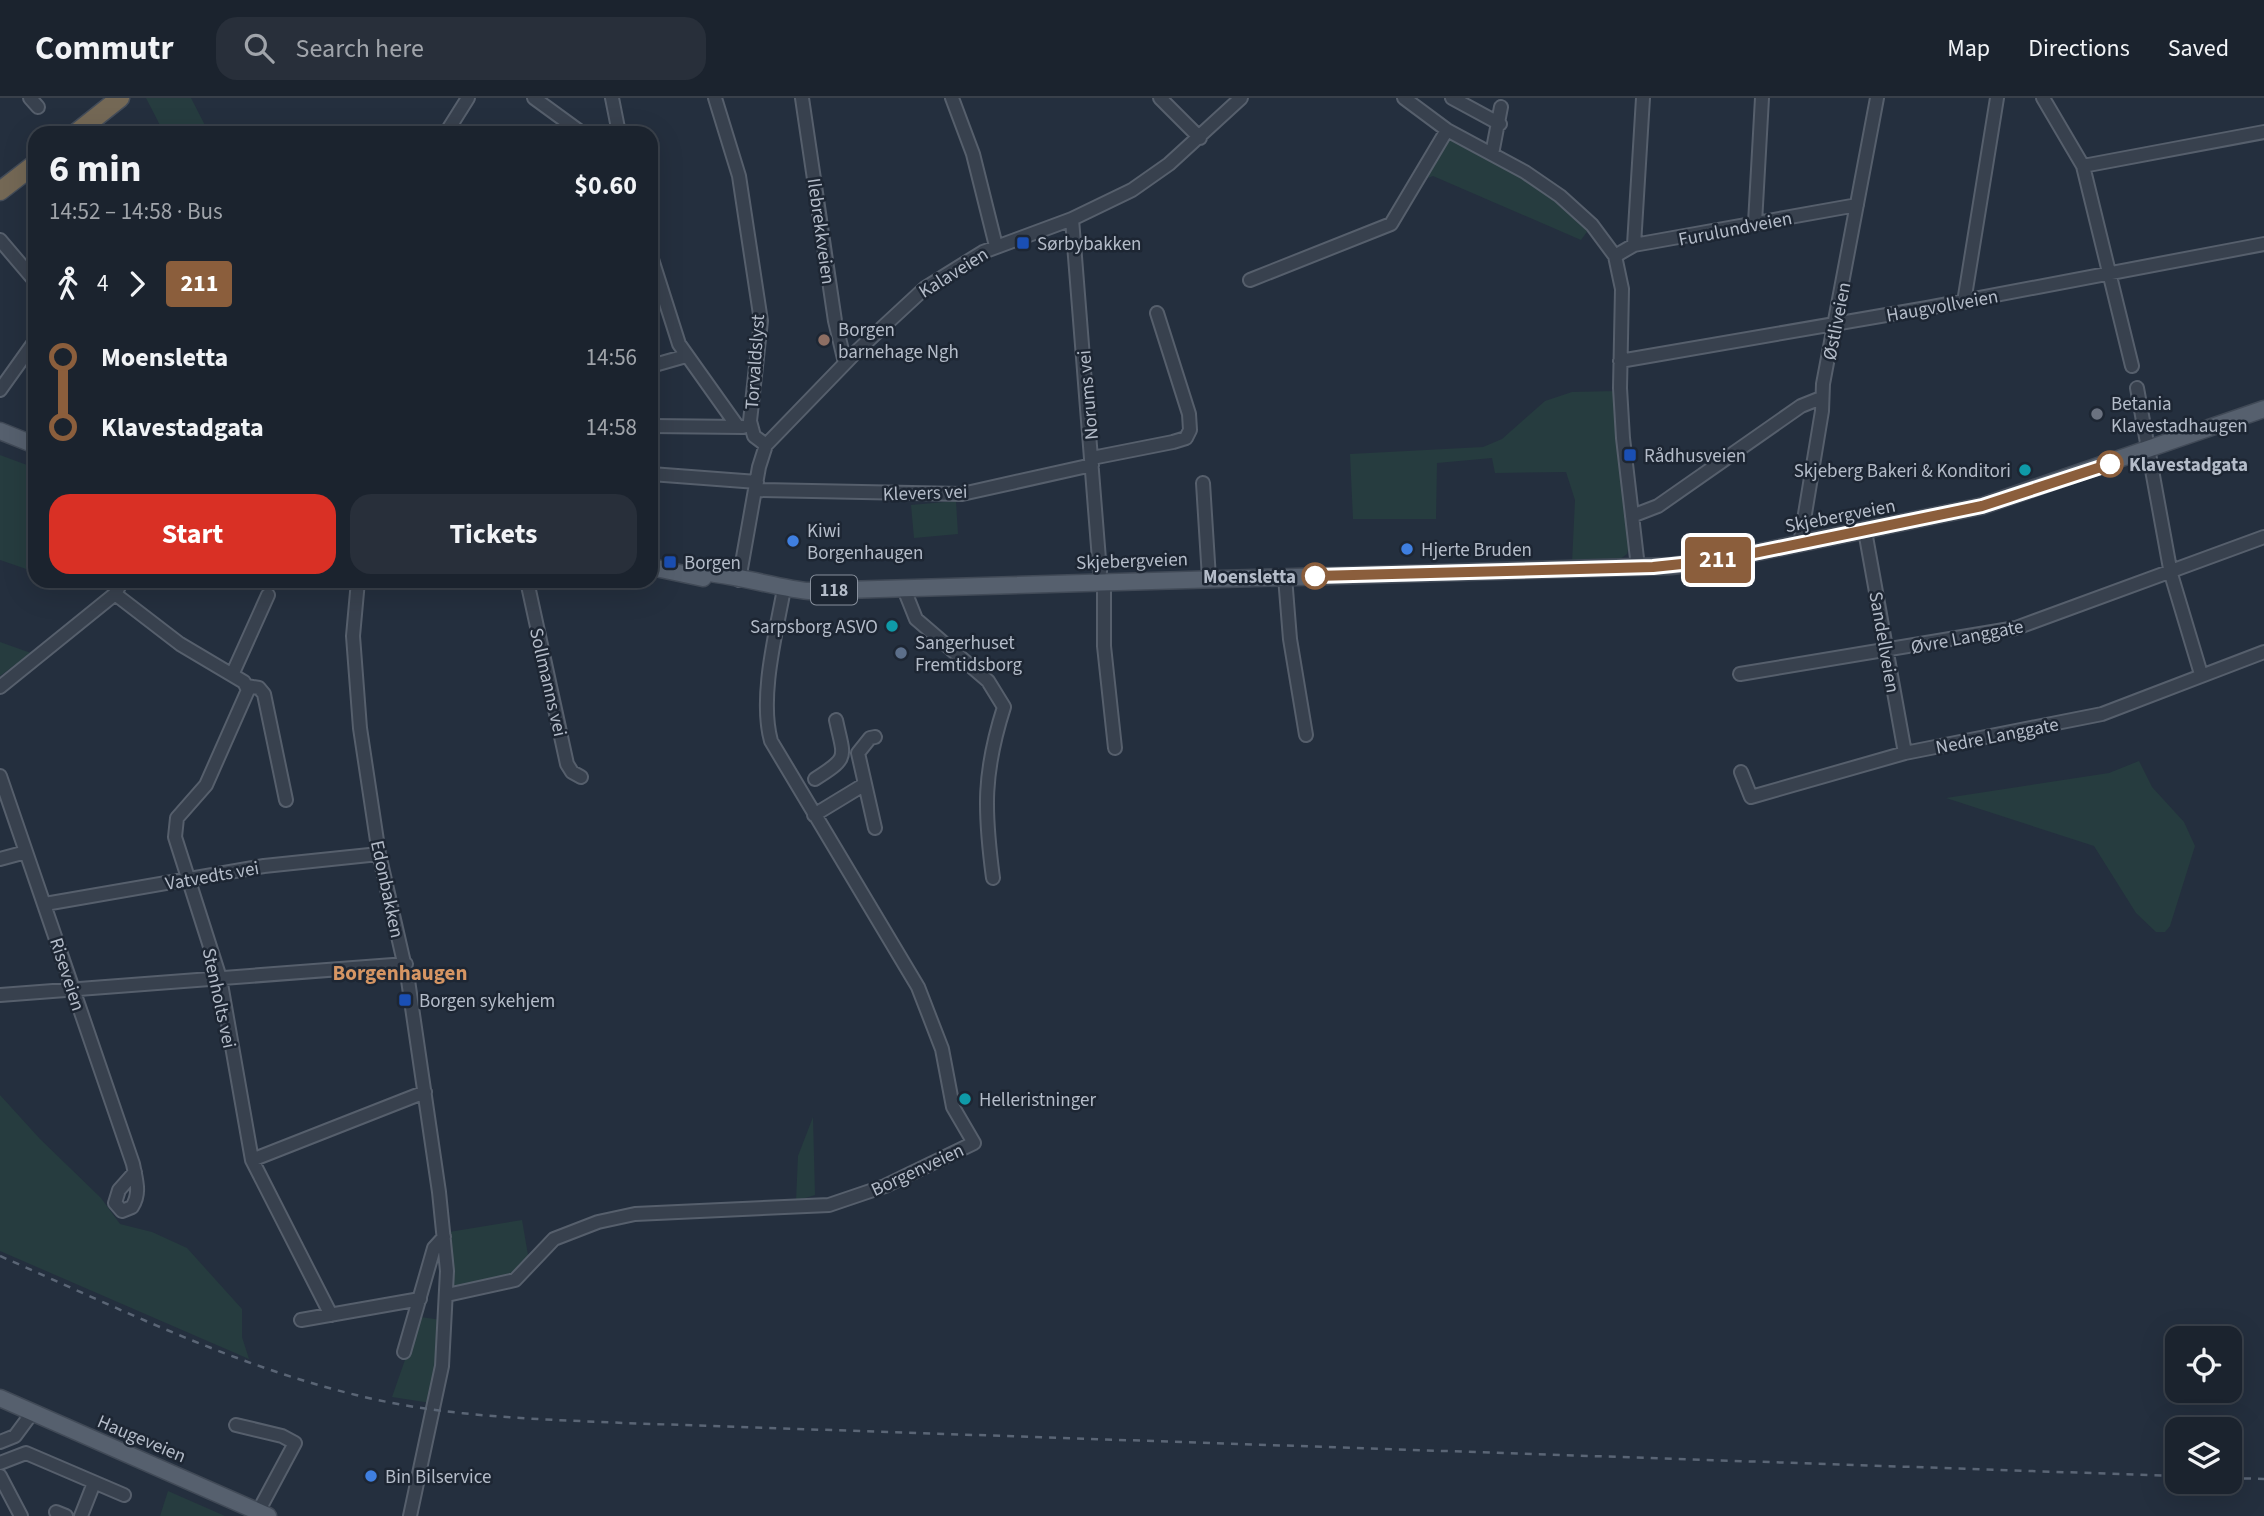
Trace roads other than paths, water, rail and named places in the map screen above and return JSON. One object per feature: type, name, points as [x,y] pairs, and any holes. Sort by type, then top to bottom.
[{"type":"highway","points":[[85,126],[120,98]]},
{"type":"highway","points":[[0,191],[28,169]]},
{"type":"main road","name":"Skjebergveien","points":[[658,568],[715,581],[738,580],[784,589],[904,589],[1102,577],[1285,577],[1638,567],[1720,560],[1982,506],[2264,409]]},
{"type":"main road","points":[[0,431],[28,442]]},
{"type":"main road","name":"Haugeveien","points":[[0,1398],[263,1514]]},
{"type":"street","points":[[450,126],[468,98]]},
{"type":"street","points":[[534,98],[572,126]]},
{"type":"street","points":[[612,98],[618,126]]},
{"type":"street","name":"Torvaldslyst","points":[[719,98],[739,176],[761,321],[744,427],[766,445]]},
{"type":"street","name":"Ilebrekkveien","points":[[802,98],[835,321],[845,363]]},
{"type":"street","points":[[952,98],[973,154],[996,246]]},
{"type":"street","points":[[1160,98],[1200,138]]},
{"type":"street","name":"Kalaveien","points":[[766,445],[845,363],[925,288],[996,246],[1072,219],[1132,190],[1200,138],[1241,98]]},
{"type":"street","points":[[1404,98],[1447,130],[1560,196],[1592,225],[1615,256],[1622,289],[1620,361],[1623,438],[1638,567]]},
{"type":"street","points":[[1452,98],[1500,124]]},
{"type":"street","points":[[1633,245],[1643,98]]},
{"type":"street","points":[[1755,223],[1762,98]]},
{"type":"street","name":"Østliveien","points":[[1800,544],[1822,411],[1821,398],[1877,98]]},
{"type":"street","points":[[1964,302],[1997,98]]},
{"type":"street","points":[[2043,98],[2083,166],[2132,366]]},
{"type":"street","points":[[1492,154],[1500,124],[1501,107]]},
{"type":"street","points":[[1250,280],[1391,223],[1447,130]]},
{"type":"street","points":[[2083,166],[2264,132]]},
{"type":"street","name":"Furulundveien","points":[[1615,256],[1633,245],[1857,205]]},
{"type":"street","name":"Norums vei","points":[[1072,219],[1102,577],[1104,646],[1115,748]]},
{"type":"street","points":[[0,240],[28,273]]},
{"type":"street","name":"Haugvollveien","points":[[1620,361],[1964,302],[2108,272],[2264,244]]},
{"type":"street","points":[[658,279],[671,323],[686,356],[744,427]]},
{"type":"street","name":"Klevers vei","points":[[658,475],[756,486],[962,494],[1186,438],[1190,430],[1189,414],[1157,313]]},
{"type":"street","points":[[0,390],[28,351]]},
{"type":"street","points":[[658,364],[686,356]]},
{"type":"street","points":[[2137,388],[2171,574],[2201,674]]},
{"type":"street","points":[[1632,516],[1658,506],[1801,406],[1821,398]]},
{"type":"street","points":[[658,426],[744,427]]},
{"type":"street","points":[[738,580],[766,445]]},
{"type":"street","points":[[1203,483],[1209,579]]},
{"type":"street","name":"Sandellveien","points":[[1865,531],[1905,753]]},
{"type":"street","name":"Øvre Langgate","points":[[1740,674],[1885,652],[2016,628],[2171,574],[2264,537]]},
{"type":"street","points":[[1285,577],[1290,639],[1306,735]]},
{"type":"street","points":[[0,687],[115,594],[118,588]]},
{"type":"street","name":"Edonbakken","points":[[357,588],[353,636],[357,701],[379,854],[405,964],[444,1237],[447,1295],[442,1366],[410,1516]]},
{"type":"street","name":"Sollmanns vei","points":[[529,588],[567,764],[572,772],[582,777]]},
{"type":"street","name":"Borgenveien","points":[[447,1295],[515,1280],[554,1239],[586,1226],[635,1214],[828,1205],[885,1186],[974,1143],[953,1107],[942,1049],[918,987],[814,815],[769,732],[771,663],[784,589]]},
{"type":"street","points":[[904,589],[916,619],[988,681],[1004,707],[990,750],[985,793],[985,819],[993,878]]},
{"type":"street","points":[[115,594],[175,640],[264,694],[286,800]]},
{"type":"street","points":[[232,675],[268,595]]},
{"type":"street","name":"Nedre Langgate","points":[[1741,772],[1751,797],[1905,753],[2102,714],[2264,652]]},
{"type":"street","name":"Stenholts vei","points":[[247,686],[244,704],[206,785],[175,824],[175,837],[219,978],[252,1160],[331,1315]]},
{"type":"street","points":[[816,779],[840,763],[843,756],[836,720]]},
{"type":"street","points":[[875,737],[870,738],[858,753],[875,828]]},
{"type":"street","name":"Riseveien","points":[[0,776],[135,1172]]},
{"type":"street","points":[[814,815],[865,784]]},
{"type":"street","points":[[0,859],[26,852]]},
{"type":"street","name":"Vatvedts vei","points":[[45,904],[305,860],[379,854]]},
{"type":"street","points":[[0,995],[405,964]]},
{"type":"street","points":[[252,1160],[425,1092]]},
{"type":"street","points":[[404,1352],[434,1248],[444,1237]]},
{"type":"street","points":[[301,1320],[420,1300]]},
{"type":"street","points":[[0,1442],[15,1436],[32,1413]]},
{"type":"street","points":[[236,1425],[282,1436],[295,1443],[263,1514]]},
{"type":"street","points":[[0,1463],[26,1453],[124,1495]]},
{"type":"street","points":[[0,1476],[21,1516]]},
{"type":"street","points":[[81,1516],[94,1483]]},
{"type":"railway","points":[[0,1256],[175,1333],[264,1368],[356,1395],[456,1412],[624,1423],[2165,1476]]},
{"type":"railway","points":[[2242,1478],[2264,1479]]},
{"type":"place","name":"Sørbybakken","points":[[1023,243]]},
{"type":"place","name":"Borgen barnehage Ngh","points":[[824,340]]},
{"type":"place","name":"Betania Klavestadhaugen","points":[[2097,414]]},
{"type":"place","name":"Rådhusveien","points":[[1630,455]]},
{"type":"place","name":"Klavestadgata","points":[[2110,464]]},
{"type":"place","name":"Skjeberg Bakeri & Konditori","points":[[2025,470]]},
{"type":"place","name":"Kiwi Borgenhaugen","points":[[793,541]]},
{"type":"place","name":"Hjerte Bruden","points":[[1407,549]]},
{"type":"place","name":"Borgen","points":[[670,562]]},
{"type":"place","name":"Moensletta","points":[[1315,576]]},
{"type":"place","name":"Sarpsborg ASVO","points":[[892,626]]},
{"type":"place","name":"Sangerhuset Fremtidsborg","points":[[901,653]]},
{"type":"place","name":"Borgen sykehjem","points":[[405,1000]]},
{"type":"place","name":"Helleristninger","points":[[965,1099]]},
{"type":"place","name":"Bin Bilservice","points":[[371,1476]]},
{"type":"district","name":"Borgenhaugen","points":[[400,973]]}]
